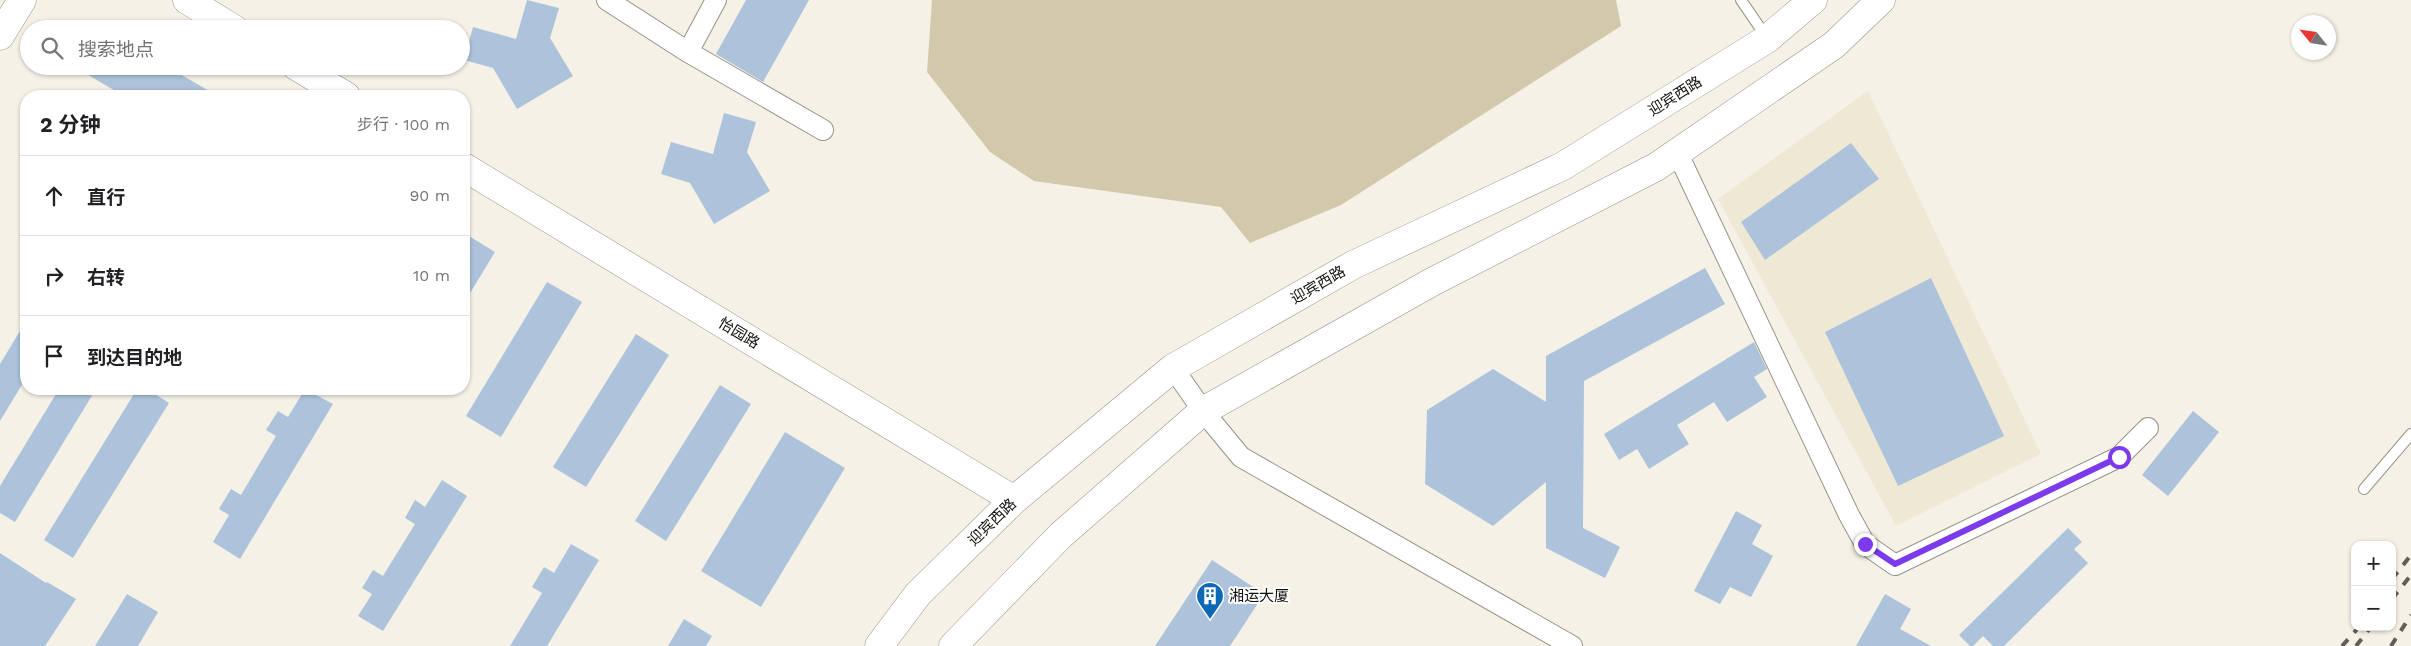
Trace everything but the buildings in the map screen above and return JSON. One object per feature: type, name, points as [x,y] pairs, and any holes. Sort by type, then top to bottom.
[{"type":"main road","points":[[0,36],[22,0]]},
{"type":"main road","points":[[187,0],[219,20]]},
{"type":"main road","name":"迎宾西路","points":[[879,646],[918,594],[1014,500],[1173,368],[1353,265],[1562,166],[1767,39],[1814,0]]},
{"type":"main road","points":[[953,646],[1061,534],[1204,411],[1432,282],[1656,167],[1834,45],[1880,0]]},
{"type":"main road","points":[[311,75],[336,90]]},
{"type":"main road","name":"怡园路","points":[[470,171],[1014,500]]},
{"type":"street","points":[[607,0],[688,52],[823,130]]},
{"type":"street","points":[[688,52],[716,0]]},
{"type":"street","points":[[1678,152],[1849,515],[1865,544],[1895,564],[2119,457],[2148,428]]},
{"type":"street","points":[[1173,368],[1241,457],[1572,646]]},
{"type":"lane","points":[[1741,0],[1767,39]]},
{"type":"lane","points":[[2364,489],[2411,434]]},
{"type":"shaded area","points":[[932,0],[1616,0],[1621,26],[1341,205],[1250,243],[1221,207],[1034,181],[990,152],[927,72]]},
{"type":"shaded area","points":[[1868,91],[2041,454],[1896,526],[1718,199]]},
{"type":"railway","points":[[2396,574],[2411,555]]},
{"type":"railway","points":[[2396,594],[2411,575]]},
{"type":"railway","points":[[2391,646],[2411,615]]},
{"type":"railway","points":[[2342,646],[2355,631]]},
{"type":"railway","points":[[2356,646],[2368,631]]},
{"type":"place","name":"湘运大厦","points":[[1210,620]]},
{"type":"route","points":[[1865,544],[1895,564],[2119,457]]}]
